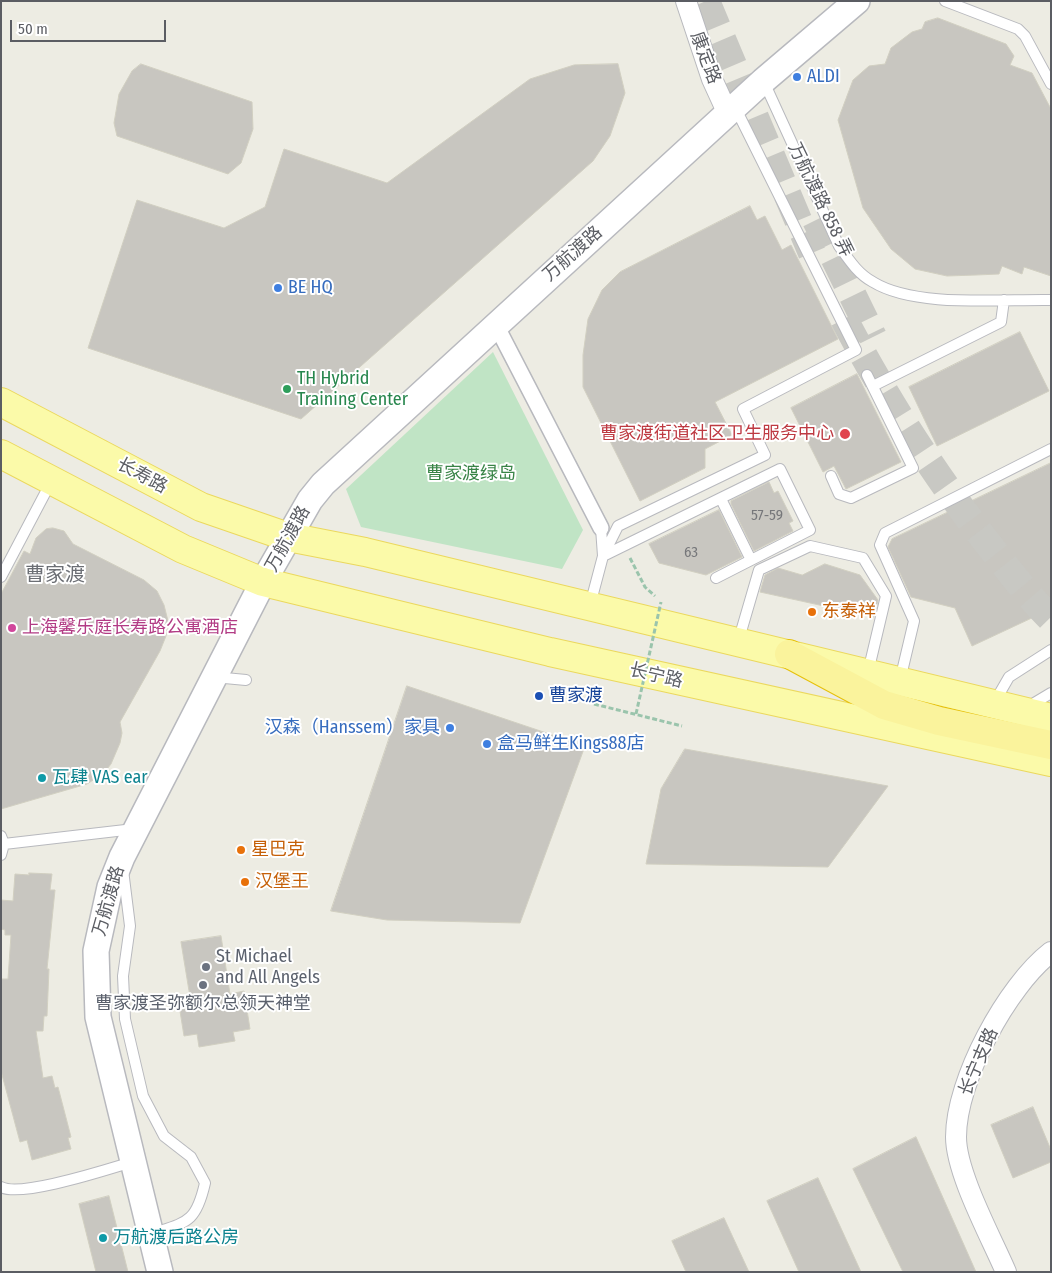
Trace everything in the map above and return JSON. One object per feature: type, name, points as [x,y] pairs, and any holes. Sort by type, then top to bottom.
[{"type":"highway","points":[[789,654],[884,705],[939,721],[1051,745]]},
{"type":"main road","name":"长寿路","points":[[1,402],[201,507],[288,537]]},
{"type":"main road","points":[[1,454],[51,482],[183,549],[263,582]]},
{"type":"main road","points":[[288,537],[365,552],[1051,718]]},
{"type":"main road","name":"长宁路","points":[[263,582],[550,652],[1051,762]]},
{"type":"street","name":"康定路","points":[[686,1],[712,79],[732,111]]},
{"type":"street","name":"万航渡路","points":[[160,1272],[98,1017],[95,978],[96,951],[110,887],[122,857],[263,582],[310,500],[323,484],[763,81],[857,1]]},
{"type":"street","points":[[496,325],[601,528]]},
{"type":"street","name":"长宁支路","points":[[1006,1272],[964,1177],[956,1138],[961,1106],[969,1078],[988,1035],[1009,997],[1037,962],[1051,952]]},
{"type":"lane","points":[[945,1],[1018,29],[1025,36],[1051,84]]},
{"type":"lane","name":"万航渡路 858 弄","points":[[763,81],[839,246],[853,266],[872,282],[896,294],[923,299],[1051,300]]},
{"type":"lane","points":[[590,606],[603,556],[618,526],[765,455],[743,409],[856,350],[732,111]]},
{"type":"lane","points":[[873,386],[1001,322],[1004,300]]},
{"type":"lane","points":[[831,476],[840,494],[850,498],[913,468],[868,375]]},
{"type":"lane","points":[[900,681],[914,621],[880,545],[885,533],[1051,448]]},
{"type":"lane","points":[[603,556],[780,469],[810,530],[716,578]]},
{"type":"lane","points":[[1,577],[51,482]]},
{"type":"lane","points":[[721,498],[751,560]]},
{"type":"lane","points":[[601,528],[603,556]]},
{"type":"lane","points":[[738,642],[759,570],[810,546],[863,558],[886,596],[867,673]]},
{"type":"lane","points":[[994,704],[1009,677],[1051,650]]},
{"type":"lane","points":[[214,677],[246,680]]},
{"type":"lane","points":[[1021,711],[1051,693]]},
{"type":"lane","points":[[1,855],[2,840],[135,829]]},
{"type":"lane","points":[[122,857],[130,926],[123,976],[125,1019],[143,1096],[164,1136],[191,1157],[206,1183],[201,1204],[186,1223],[150,1234]]},
{"type":"lane","points":[[1,1180],[4,1188],[32,1189],[133,1162]]},
{"type":"path","points":[[632,563],[645,587],[662,602],[670,604]]},
{"type":"path","points":[[636,714],[662,602]]},
{"type":"path","points":[[594,704],[682,726]]},
{"type":"green space","name":"曹家渡绿岛","points":[[493,352],[583,530],[562,569],[361,527],[346,489]]},
{"type":"building","points":[[938,18],[1006,44],[1014,56],[1010,65],[1032,73],[1051,109],[1051,276],[1024,267],[1022,274],[1002,266],[999,274],[947,276],[915,269],[891,249],[863,208],[838,120],[853,80],[869,66],[885,64],[891,48],[912,32],[922,29],[925,22]]},
{"type":"building","points":[[141,64],[252,102],[253,129],[241,163],[228,174],[117,136],[114,123],[119,94],[132,71]]},
{"type":"building","name":"BE HQ","points":[[618,64],[625,93],[610,136],[593,161],[301,419],[88,348],[137,200],[224,228],[265,207],[284,149],[387,183],[530,79],[574,65]]},
{"type":"building","points":[[750,206],[757,220],[765,216],[782,250],[791,245],[838,339],[715,402],[732,435],[705,449],[705,468],[640,501],[583,387],[583,355],[588,319],[602,290],[620,272]]},
{"type":"building","points":[[1020,332],[1049,391],[937,446],[909,387]]},
{"type":"building","points":[[857,374],[901,462],[846,489],[834,466],[823,472],[791,408]]},
{"type":"building","points":[[1051,463],[1051,609],[972,646],[955,608],[911,597],[888,547],[892,539]]},
{"type":"building","points":[[769,482],[774,493],[778,491],[793,521],[789,523],[793,531],[754,551],[731,501]]},
{"type":"building","points":[[719,510],[742,557],[706,575],[659,563],[649,544]]},
{"type":"building","points":[[53,528],[64,531],[73,544],[144,580],[157,591],[164,605],[168,621],[166,636],[160,651],[120,722],[122,733],[120,743],[111,764],[104,773],[87,784],[1,809],[1,594],[24,551],[30,554],[36,538],[46,529]]},
{"type":"building","points":[[825,564],[860,575],[878,600],[874,617],[760,592],[765,575],[778,568],[802,575]]},
{"type":"building","points":[[407,686],[585,746],[520,923],[387,920],[331,911]]},
{"type":"building","points":[[685,749],[888,786],[828,867],[646,864],[661,789]]},
{"type":"building","points":[[29,873],[52,874],[50,890],[55,890],[47,969],[49,969],[47,1016],[44,1016],[43,1031],[36,1031],[43,1078],[52,1076],[55,1088],[58,1087],[71,1137],[68,1138],[71,1149],[32,1160],[27,1140],[20,1142],[1,1071],[1,979],[8,979],[11,935],[5,935],[5,930],[1,929],[1,900],[13,901],[15,874],[29,875]]},
{"type":"building","name":"St Michael and All Angels","points":[[221,936],[230,994],[244,991],[250,1029],[233,1032],[235,1041],[199,1047],[197,1034],[184,1036],[179,1005],[191,1003],[181,942]]},
{"type":"building","points":[[1033,1107],[1051,1150],[1051,1162],[1013,1178],[991,1125]]},
{"type":"building","points":[[916,1137],[976,1272],[903,1272],[853,1169]]},
{"type":"building","points":[[818,1178],[861,1272],[799,1272],[767,1201]]},
{"type":"building","name":"万航渡后路公房","points":[[109,1196],[128,1272],[96,1272],[79,1204]]},
{"type":"building","points":[[724,1218],[749,1272],[686,1272],[672,1241]]},
{"type":"tunnel","points":[[706,1],[812,253]]},
{"type":"tunnel","points":[[816,220],[873,337]]},
{"type":"tunnel","points":[[844,319],[877,379],[951,494],[992,549],[1051,619]]},
{"type":"place","name":"ALDI","points":[[797,77]]},
{"type":"place","name":"BE HQ","points":[[278,288]]},
{"type":"place","name":"TH Hybrid Training Center","points":[[287,389]]},
{"type":"place","name":"曹家渡街道社区卫生服务中心","points":[[845,434]]},
{"type":"place","name":"东泰祥","points":[[812,612]]},
{"type":"place","name":"上海馨乐庭长寿路公寓酒店","points":[[12,628]]},
{"type":"place","name":"曹家渡","points":[[539,696]]},
{"type":"place","name":"汉森（Hanssem）家具","points":[[450,728]]},
{"type":"place","name":"盒马鲜生Kings88店","points":[[487,744]]},
{"type":"place","name":"瓦肆 VAS ear","points":[[42,778]]},
{"type":"place","name":"星巴克","points":[[241,850]]},
{"type":"place","name":"汉堡王","points":[[245,882]]},
{"type":"place","name":"St Michael and All Angels","points":[[206,967]]},
{"type":"place","name":"曹家渡圣弥额尔总领天神堂","points":[[203,985]]},
{"type":"place","name":"万航渡后路公房","points":[[103,1238]]},
{"type":"district","name":"曹家渡","points":[[55,575]]}]
